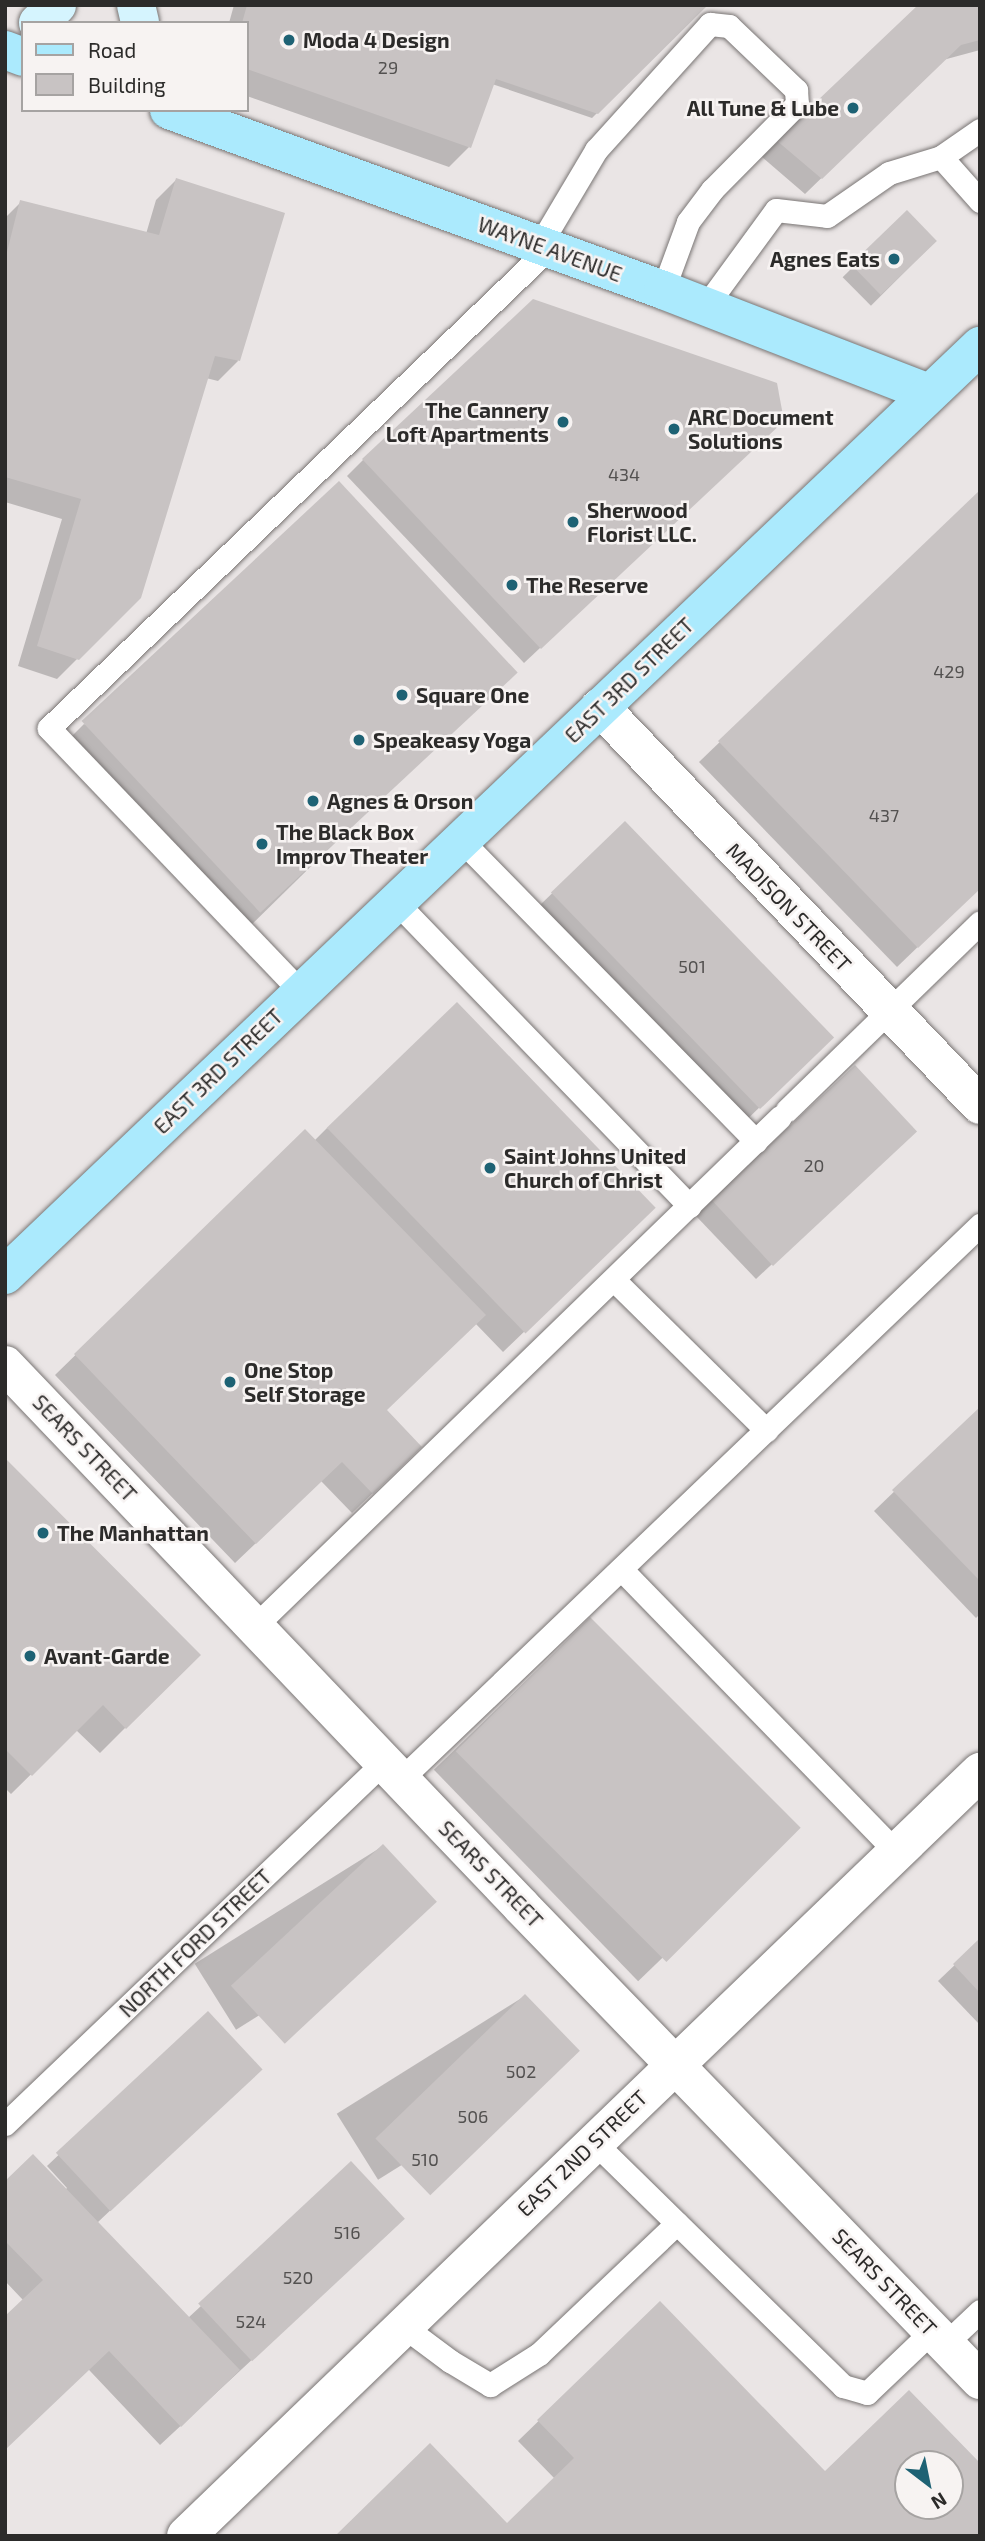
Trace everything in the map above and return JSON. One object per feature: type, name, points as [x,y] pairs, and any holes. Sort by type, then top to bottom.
[{"type":"main road","points":[[40,21],[57,5]]},
{"type":"main road","name":"WAYNE AVENUE","points":[[177,112],[207,119],[929,393]]},
{"type":"main road","name":"EAST 3RD STREET","points":[[5,1275],[980,346]]},
{"type":"street","name":"MADISON STREET","points":[[600,707],[980,1105]]},
{"type":"street","name":"SEARS STREET","points":[[5,1364],[392,1771],[980,2381]]},
{"type":"street","name":"EAST 2ND STREET","points":[[186,2536],[980,1772]]},
{"type":"lane","points":[[301,992],[49,729],[544,247],[596,149],[710,24],[729,26],[796,90],[797,104],[712,190],[688,222],[663,290]]},
{"type":"lane","points":[[705,307],[776,210],[827,216],[889,173],[941,158],[980,130]]},
{"type":"lane","points":[[941,158],[980,201]]},
{"type":"lane","points":[[460,839],[756,1141]]},
{"type":"lane","points":[[395,901],[690,1206]]},
{"type":"lane","points":[[255,1626],[980,922]]},
{"type":"lane","name":"NORTH FORD STREET","points":[[5,2124],[392,1771],[621,1569],[980,1225]]},
{"type":"lane","points":[[614,1280],[766,1430]]},
{"type":"lane","points":[[621,1569],[897,1852]]},
{"type":"lane","points":[[594,2143],[844,2386],[867,2393],[938,2337],[980,2311]]},
{"type":"lane","points":[[403,2326],[450,2361],[490,2385],[539,2354],[677,2223]]},
{"type":"building","points":[[247,5],[708,5],[598,114],[496,79],[471,148],[248,69],[248,21],[243,21]]},
{"type":"building","name":"All Tune & Lube","points":[[918,5],[980,5],[980,40],[961,45],[822,179],[776,140]]},
{"type":"building","points":[[176,178],[285,213],[240,361],[215,356],[141,598],[79,660],[37,646],[81,499],[5,477],[5,260],[20,200],[159,235]]},
{"type":"building","points":[[907,210],[937,241],[881,295],[851,264]]},
{"type":"building","points":[[533,299],[777,383],[784,421],[541,649],[362,459]]},
{"type":"building","points":[[339,481],[518,673],[260,913],[82,721]]},
{"type":"building","points":[[980,490],[980,889],[918,948],[718,741]]},
{"type":"building","points":[[625,821],[834,1038],[760,1109],[551,893]]},
{"type":"building","name":"Saint Johns United Church of Christ","points":[[457,1002],[656,1208],[525,1333],[327,1128]]},
{"type":"building","points":[[855,1065],[917,1132],[773,1266],[711,1199]]},
{"type":"building","points":[[305,1129],[486,1315],[387,1410],[422,1447],[373,1494],[342,1462],[256,1544],[74,1354]]},
{"type":"building","points":[[980,1407],[980,1581],[892,1490]]},
{"type":"building","name":"The Manhattan","points":[[5,1458],[201,1655],[126,1729],[103,1705],[32,1776],[5,1749]]},
{"type":"building","points":[[590,1617],[801,1828],[666,1962],[456,1751]]},
{"type":"building","points":[[383,1844],[437,1902],[285,2044],[231,1986]]},
{"type":"building","points":[[980,1938],[980,1993],[953,1964]]},
{"type":"building","points":[[525,1994],[580,2051],[430,2195],[375,2138]]},
{"type":"building","points":[[208,2011],[263,2070],[110,2211],[56,2153]]},
{"type":"building","points":[[33,2154],[240,2370],[181,2427],[109,2351],[5,2450],[5,2316],[43,2280],[5,2241],[5,2181]]},
{"type":"building","points":[[351,2161],[405,2219],[252,2361],[198,2304]]},
{"type":"building","points":[[660,2301],[825,2471],[909,2390],[980,2463],[980,2536],[335,2536],[430,2443],[507,2523],[574,2458],[537,2420]]},
{"type":"place","name":"Moda 4 Design","points":[[289,40]]},
{"type":"place","name":"All Tune & Lube","points":[[853,108]]},
{"type":"place","name":"Agnes Eats","points":[[894,259]]},
{"type":"place","name":"The Cannery Loft Apartments","points":[[563,422]]},
{"type":"place","name":"ARC Document Solutions","points":[[674,429]]},
{"type":"place","name":"Sherwood Florist LLC.","points":[[573,522]]},
{"type":"place","name":"The Reserve","points":[[512,585]]},
{"type":"place","name":"Square One","points":[[402,695]]},
{"type":"place","name":"Speakeasy Yoga","points":[[359,740]]},
{"type":"place","name":"Agnes & Orson","points":[[313,801]]},
{"type":"place","name":"The Black Box Improv Theater","points":[[262,844]]},
{"type":"place","name":"Saint Johns United Church of Christ","points":[[490,1168]]},
{"type":"place","name":"One Stop Self Storage","points":[[230,1382]]},
{"type":"place","name":"The Manhattan","points":[[43,1533]]},
{"type":"place","name":"Avant-Garde","points":[[30,1656]]}]
